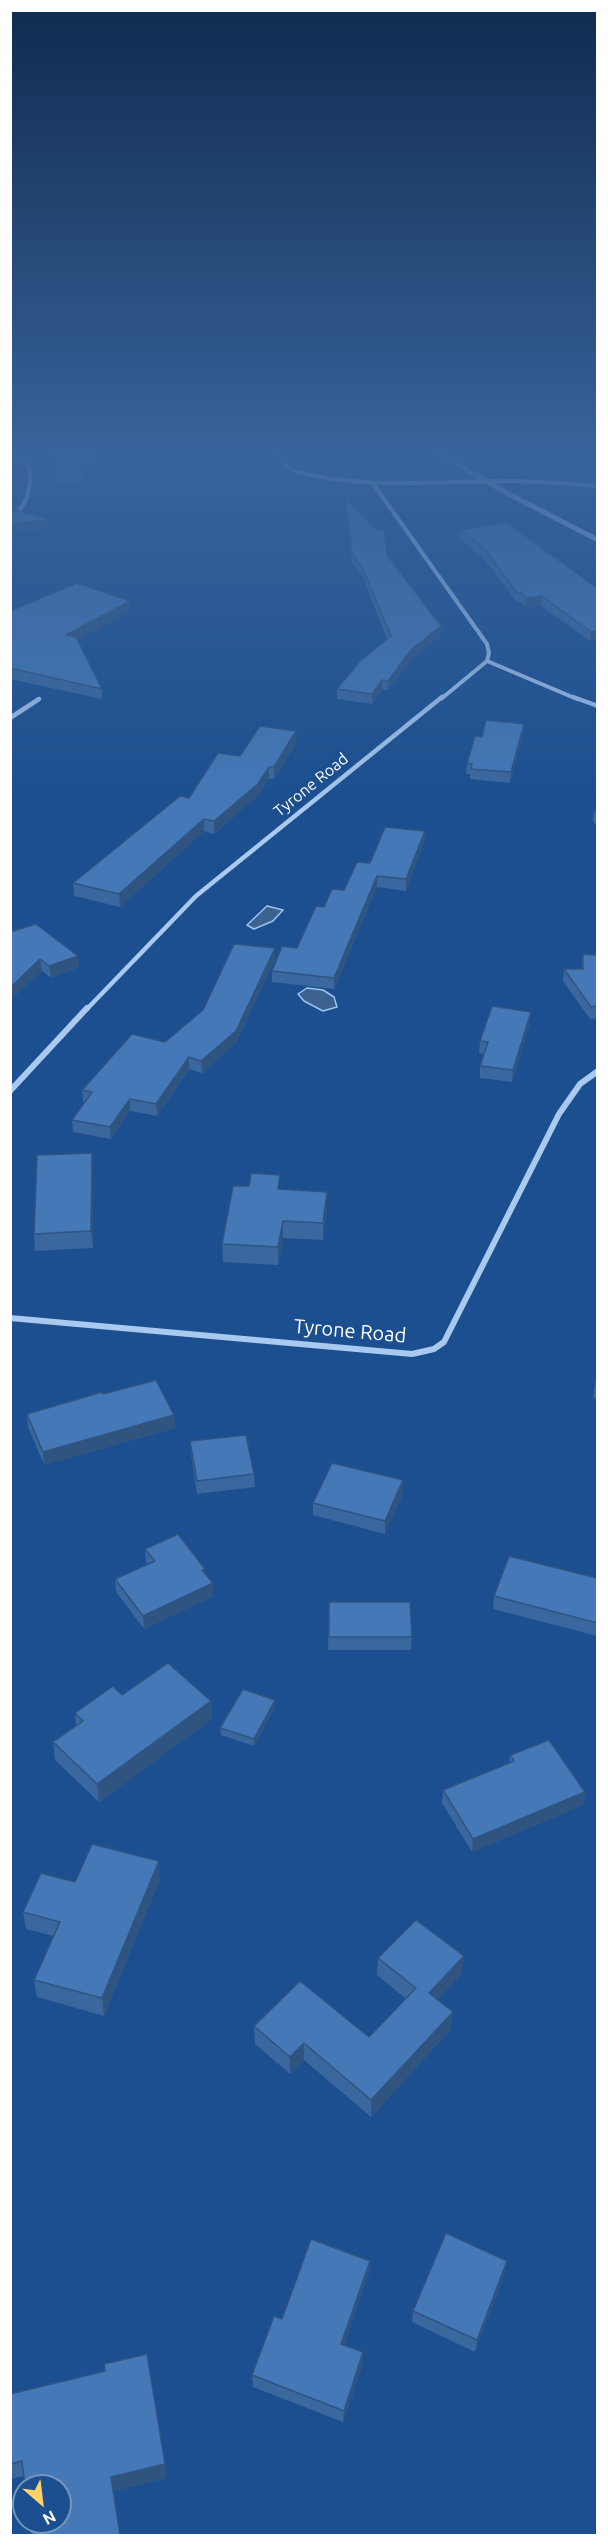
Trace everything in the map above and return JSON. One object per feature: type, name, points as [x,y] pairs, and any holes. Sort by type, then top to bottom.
[{"type":"street","points":[[436,572],[487,644],[487,661],[547,688],[597,706]]},
{"type":"street","name":"Tyrone Road","points":[[10,1091],[196,896],[487,661]]},
{"type":"street","points":[[10,718],[39,699]]},
{"type":"street","name":"Tyrone Road","points":[[10,1318],[412,1354],[434,1349],[444,1342],[559,1114],[580,1084],[597,1071]]},
{"type":"water","points":[[267,906],[283,910],[273,921],[254,929],[247,925]]},
{"type":"water","points":[[307,988],[323,990],[334,997],[337,1007],[323,1011],[304,1001],[298,994]]},
{"type":"building","points":[[364,572],[400,572],[441,626],[412,649],[388,681],[382,680],[372,694],[337,689],[361,660],[391,636]]},
{"type":"building","points":[[502,572],[575,572],[597,588],[597,631],[591,632],[542,596],[525,598],[522,592],[517,593]]},
{"type":"building","points":[[77,583],[130,601],[66,635],[76,637],[102,689],[10,668],[10,611]]},
{"type":"building","points":[[486,720],[524,724],[511,772],[471,769],[472,764],[467,763],[475,736],[482,737]]},
{"type":"building","points":[[260,726],[296,731],[274,767],[269,767],[258,784],[214,821],[204,819],[119,894],[73,883],[180,796],[189,798],[218,753],[240,756]]},
{"type":"building","points":[[385,827],[425,831],[406,879],[377,876],[334,978],[272,971],[282,946],[297,948],[316,906],[324,907],[332,889],[344,890],[357,862],[370,863]]},
{"type":"building","points":[[36,924],[78,956],[49,966],[40,959],[10,988],[10,929],[13,931]]},
{"type":"building","points":[[234,944],[275,948],[236,1031],[201,1061],[189,1057],[156,1104],[130,1099],[110,1127],[72,1120],[92,1092],[82,1090],[132,1034],[165,1042],[203,1010]]},
{"type":"building","points":[[583,954],[597,955],[597,1006],[591,1007],[564,969],[583,969]]},
{"type":"building","points":[[492,1006],[531,1012],[513,1070],[480,1066],[488,1042],[480,1041]]},
{"type":"building","points":[[92,1153],[91,1231],[34,1234],[37,1155]]},
{"type":"building","points":[[251,1173],[280,1175],[278,1189],[327,1192],[323,1223],[283,1221],[278,1247],[222,1244],[233,1186],[249,1186]]},
{"type":"building","points":[[156,1380],[174,1415],[43,1452],[27,1414],[102,1392],[103,1394]]},
{"type":"building","points":[[246,1435],[254,1474],[197,1481],[190,1441]]},
{"type":"building","points":[[332,1463],[403,1480],[385,1521],[313,1503]]},
{"type":"building","points":[[178,1534],[213,1583],[143,1616],[115,1579],[155,1561],[145,1549]]},
{"type":"building","points":[[509,1556],[597,1578],[597,1623],[494,1596]]},
{"type":"building","points":[[329,1602],[410,1602],[412,1637],[329,1637]]},
{"type":"building","points":[[168,1663],[211,1701],[97,1784],[53,1742],[83,1721],[75,1713],[113,1686],[122,1695]]},
{"type":"building","points":[[243,1689],[275,1700],[254,1739],[220,1728]]},
{"type":"building","points":[[549,1740],[585,1792],[473,1839],[443,1790],[514,1761],[510,1755]]},
{"type":"building","points":[[92,1844],[159,1861],[102,1998],[34,1980],[60,1922],[23,1912],[41,1873],[75,1882]]},
{"type":"building","points":[[416,1920],[464,1956],[429,1993],[453,2012],[371,2100],[304,2043],[290,2057],[254,2026],[300,1981],[369,2037],[416,1988],[378,1958]]},
{"type":"building","points":[[446,2233],[507,2261],[477,2340],[413,2311]]},
{"type":"building","points":[[311,2239],[370,2261],[341,2344],[363,2352],[344,2411],[252,2375],[274,2316],[282,2319]]},
{"type":"building","points":[[147,2354],[165,2464],[111,2477],[120,2535],[31,2535],[72,2534],[72,2474],[24,2474],[22,2461],[10,2464],[10,2394],[105,2371],[104,2364]]}]
